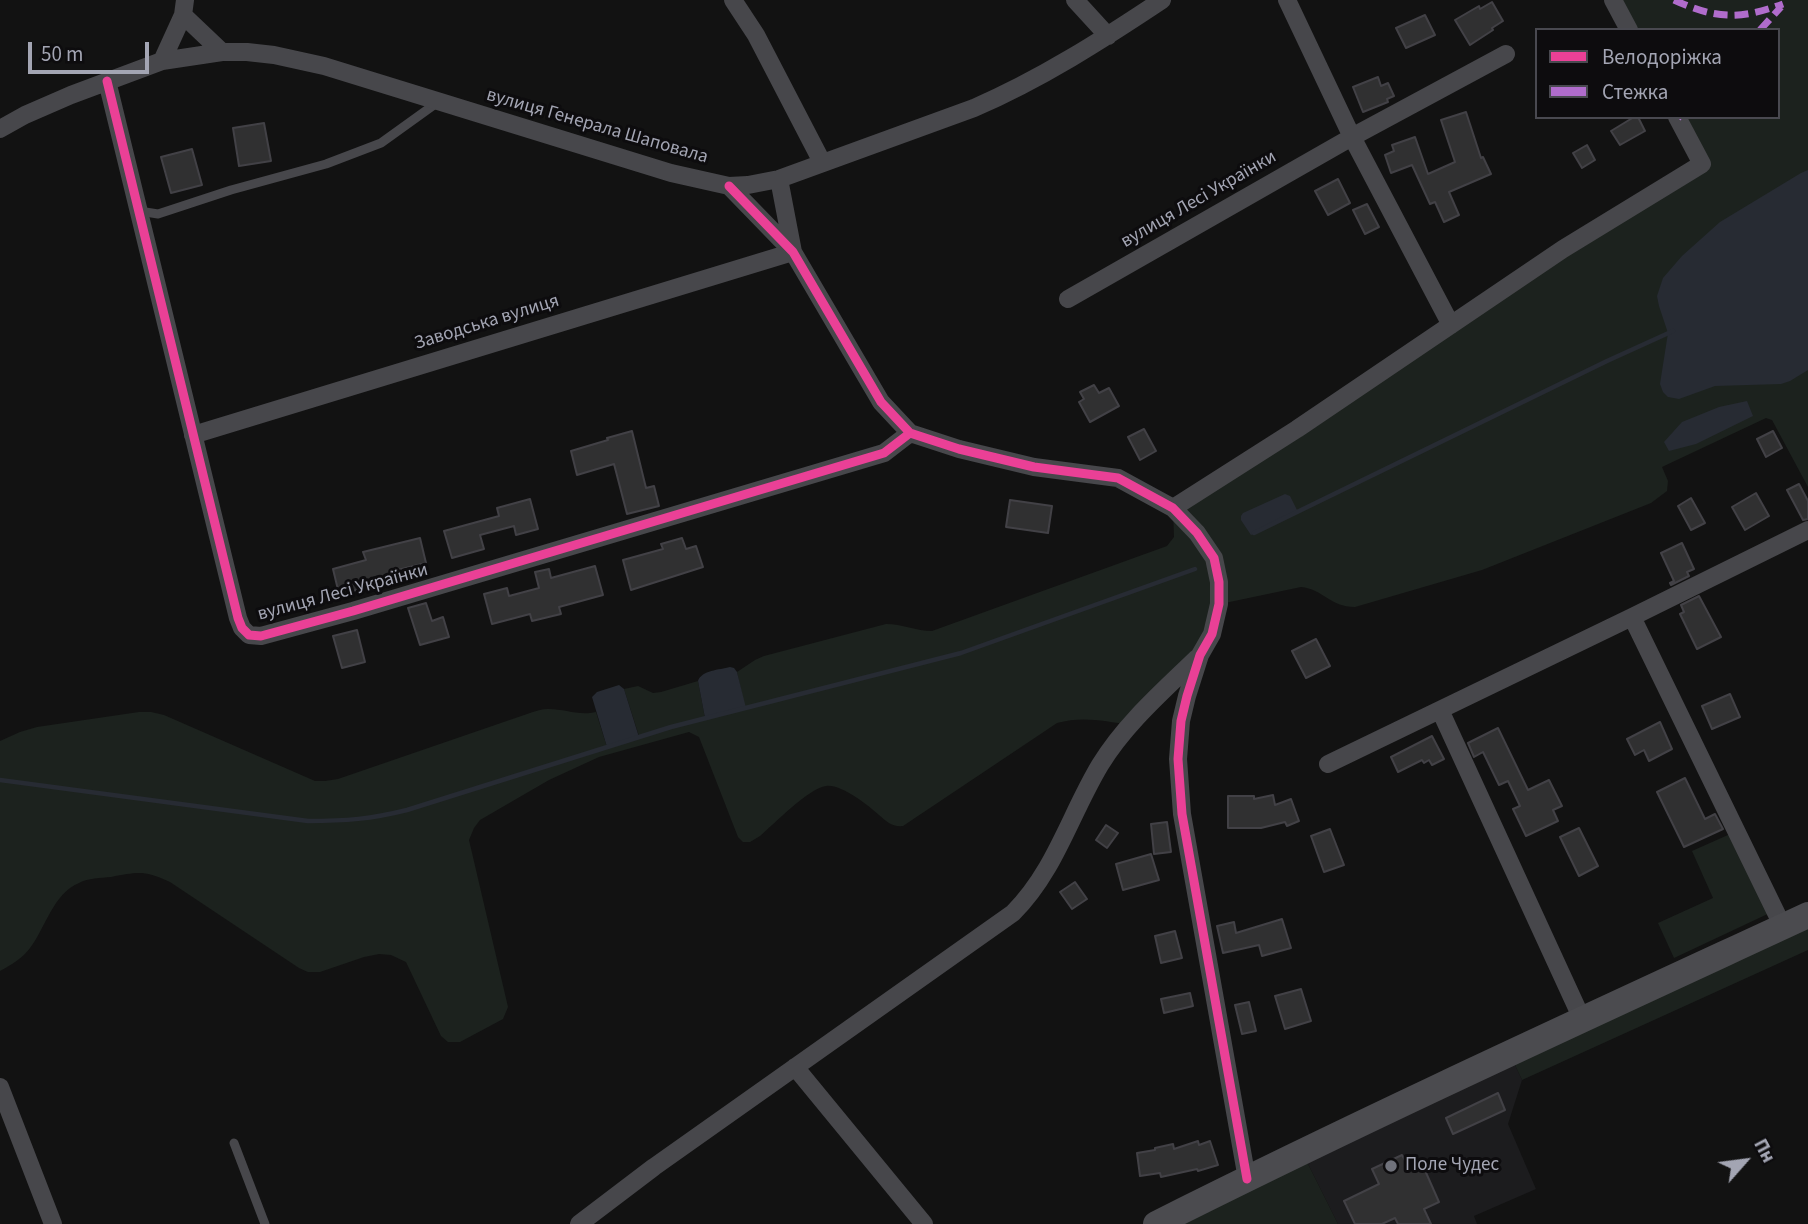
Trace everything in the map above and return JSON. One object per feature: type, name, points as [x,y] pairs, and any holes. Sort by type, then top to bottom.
[{"type":"main road","points":[[1156,1224],[1582,1019],[1808,915]]},
{"type":"street","points":[[733,0],[756,35],[822,162]]},
{"type":"street","points":[[1074,0],[1108,36]]},
{"type":"street","name":"вулиця Генерала Шаповала","points":[[0,129],[25,115],[162,61],[222,52],[274,55],[324,66],[671,173],[729,186],[748,185],[779,179],[995,99],[1108,36],[1162,0]]},
{"type":"street","points":[[1287,0],[1352,137],[1451,325]]},
{"type":"street","points":[[1613,0],[1628,28]]},
{"type":"street","points":[[162,61],[184,8],[222,52]]},
{"type":"street","name":"вулиця Лесі Українки","points":[[1068,299],[1352,137],[1506,54]]},
{"type":"street","name":"вулиця Лесі Українки","points":[[107,81],[238,618],[249,635],[261,636],[353,611],[884,453],[910,433]]},
{"type":"street","points":[[1173,508],[1297,429],[1563,249],[1702,164],[1678,119]]},
{"type":"street","points":[[779,179],[793,252]]},
{"type":"street","points":[[729,186],[793,252],[881,402],[910,433],[959,449],[1034,467],[1118,478],[1173,508],[1197,533],[1214,558],[1219,582],[1219,604],[1212,634],[1200,655],[1187,696],[1179,739],[1179,782],[1182,814],[1247,1179]]},
{"type":"street","name":"Заводська вулиця","points":[[193,435],[793,252]]},
{"type":"street","points":[[1328,764],[1808,530]]},
{"type":"street","points":[[1632,617],[1783,927]]},
{"type":"street","points":[[579,1224],[654,1167],[1001,922],[1026,899],[1046,872],[1100,765],[1114,745],[1145,708],[1200,655]]},
{"type":"street","points":[[1440,710],[1582,1019]]},
{"type":"street","points":[[795,1067],[924,1224]]},
{"type":"street","points":[[0,1087],[53,1224]]},
{"type":"lane","points":[[139,211],[158,214],[231,190],[326,164],[381,143],[438,102]]},
{"type":"lane","points":[[234,1143],[265,1224]]},
{"type":"shaded area","points":[[1613,0],[1808,0],[1808,487],[1772,420],[1766,418],[1662,467],[1668,481],[1667,491],[1651,503],[1482,570],[1355,607],[1339,604],[1309,588],[1301,587],[1220,604],[1212,634],[1130,725],[1084,720],[1057,723],[903,826],[890,824],[839,788],[826,786],[810,793],[760,836],[750,842],[743,842],[738,837],[699,737],[689,732],[599,757],[549,780],[480,820],[474,828],[469,840],[508,1007],[503,1019],[460,1042],[448,1042],[441,1036],[406,962],[391,955],[379,954],[320,972],[308,972],[170,882],[154,875],[135,873],[90,879],[70,888],[56,903],[27,952],[0,971],[0,741],[20,732],[37,727],[151,712],[164,715],[315,781],[338,779],[544,709],[596,712],[607,747],[639,736],[624,689],[638,686],[653,693],[698,681],[705,718],[745,708],[737,672],[764,656],[886,624],[932,631],[1167,546],[1174,537],[1173,508],[1702,164],[1678,119],[1780,119],[1780,28],[1628,28]]},
{"type":"shaded area","points":[[1808,170],[1808,370],[1781,384],[1715,386],[1679,399],[1668,397],[1660,384],[1668,333],[1657,296],[1663,278],[1682,256],[1720,222]]},
{"type":"shaded area","points":[[1747,401],[1753,416],[1696,444],[1669,451],[1664,442],[1682,422],[1719,407]]},
{"type":"shaded area","points":[[1285,494],[1290,496],[1298,512],[1251,535],[1241,520],[1243,513]]},
{"type":"shaded area","points":[[730,667],[737,672],[746,708],[705,718],[698,681],[707,673]]},
{"type":"shaded area","points":[[619,685],[624,689],[639,737],[607,747],[592,697],[597,692]]},
{"type":"shaded area","points":[[1737,831],[1774,911],[1674,958],[1658,923],[1713,898],[1692,851]]},
{"type":"shaded area","points":[[1808,915],[1808,950],[1522,1080],[1510,1054]]},
{"type":"shaded area","points":[[1510,1054],[1522,1080],[1508,1124],[1536,1189],[1474,1216],[1477,1224],[1338,1224],[1302,1152]]},
{"type":"shaded area","points":[[1302,1152],[1338,1224],[1156,1224]]},
{"type":"building","points":[[1492,2],[1503,21],[1470,45],[1455,20]]},
{"type":"building","points":[[1425,15],[1435,35],[1406,48],[1396,28]]},
{"type":"building","points":[[1378,77],[1381,86],[1388,83],[1394,96],[1387,99],[1388,102],[1363,112],[1353,87]]},
{"type":"building","points":[[1466,112],[1481,158],[1483,157],[1491,174],[1449,192],[1459,215],[1444,222],[1435,202],[1430,204],[1412,165],[1391,173],[1385,155],[1394,151],[1392,145],[1415,137],[1428,174],[1455,162],[1441,120]]},
{"type":"building","points":[[1631,119],[1639,119],[1645,131],[1620,145],[1611,131]]},
{"type":"building","points":[[264,123],[271,161],[239,166],[233,128]]},
{"type":"building","points":[[1587,145],[1595,160],[1582,168],[1573,153]]},
{"type":"building","points":[[192,149],[202,185],[171,193],[161,157]]},
{"type":"building","points":[[1338,179],[1350,203],[1328,215],[1315,191]]},
{"type":"building","points":[[1367,204],[1379,227],[1365,234],[1353,210]]},
{"type":"building","points":[[1094,385],[1099,393],[1109,388],[1119,406],[1090,422],[1079,402],[1084,399],[1080,392]]},
{"type":"building","points":[[1144,429],[1156,451],[1140,460],[1128,437]]},
{"type":"building","points":[[632,431],[646,488],[654,486],[659,506],[627,514],[614,464],[577,475],[571,451]]},
{"type":"building","points":[[1773,431],[1782,448],[1766,457],[1757,439]]},
{"type":"building","points":[[1799,484],[1808,501],[1808,519],[1803,520],[1787,490]]},
{"type":"building","points":[[1756,493],[1769,516],[1745,530],[1732,507]]},
{"type":"building","points":[[1691,498],[1705,523],[1691,530],[1678,506]]},
{"type":"building","points":[[530,499],[538,529],[516,535],[514,526],[480,535],[484,549],[452,558],[444,531],[499,516],[497,508]]},
{"type":"building","points":[[1010,500],[1052,506],[1048,533],[1006,527]]},
{"type":"building","points":[[420,538],[426,563],[390,572],[392,582],[339,594],[333,569],[366,560],[363,552]]},
{"type":"building","points":[[682,538],[686,549],[696,546],[703,567],[631,590],[623,560],[663,549],[661,544]]},
{"type":"building","points":[[1682,543],[1694,569],[1687,572],[1689,576],[1671,585],[1674,581],[1661,553]]},
{"type":"building","points":[[595,566],[603,595],[559,607],[561,614],[532,621],[530,614],[492,624],[484,594],[507,588],[509,596],[539,588],[535,572],[549,569],[551,578]]},
{"type":"building","points":[[1699,596],[1721,637],[1697,649],[1680,614],[1684,612],[1681,605]]},
{"type":"building","points":[[426,603],[432,621],[443,617],[449,637],[420,645],[408,608]]},
{"type":"building","points":[[357,630],[365,662],[342,668],[333,636]]},
{"type":"building","points":[[1316,639],[1330,666],[1306,678],[1292,651]]},
{"type":"building","points":[[1730,694],[1740,717],[1712,729],[1702,706]]},
{"type":"building","points":[[1660,722],[1672,749],[1649,761],[1644,750],[1635,755],[1627,739]]},
{"type":"building","points":[[1498,728],[1528,790],[1549,780],[1562,806],[1553,810],[1558,821],[1526,836],[1513,809],[1520,806],[1508,781],[1499,785],[1483,752],[1474,757],[1468,743]]},
{"type":"building","points":[[1432,736],[1444,759],[1432,765],[1429,760],[1424,763],[1422,760],[1398,772],[1391,757]]},
{"type":"building","points":[[1685,778],[1705,819],[1715,814],[1723,829],[1684,847],[1657,792]]},
{"type":"building","points":[[1273,795],[1275,805],[1291,799],[1299,821],[1287,826],[1285,822],[1261,828],[1228,828],[1228,796],[1254,796],[1254,799]]},
{"type":"building","points":[[1167,822],[1171,852],[1154,854],[1151,824]]},
{"type":"building","points":[[1106,825],[1118,833],[1107,848],[1096,840]]},
{"type":"building","points":[[1579,828],[1598,866],[1579,876],[1560,837]]},
{"type":"building","points":[[1330,829],[1344,865],[1324,872],[1311,836]]},
{"type":"building","points":[[1151,854],[1159,880],[1123,890],[1116,864]]},
{"type":"building","points":[[1075,882],[1087,899],[1072,909],[1060,892]]},
{"type":"building","points":[[1282,919],[1291,948],[1262,956],[1259,945],[1223,953],[1217,926],[1234,922],[1236,933]]},
{"type":"building","points":[[1175,931],[1182,958],[1161,963],[1155,936]]},
{"type":"building","points":[[1301,989],[1311,1021],[1285,1029],[1275,996]]},
{"type":"building","points":[[1190,993],[1193,1006],[1164,1013],[1161,999]]},
{"type":"building","points":[[1249,1002],[1256,1031],[1242,1034],[1235,1005]]},
{"type":"building","points":[[1498,1093],[1505,1110],[1453,1134],[1446,1118]]},
{"type":"building","points":[[1198,1141],[1199,1145],[1210,1141],[1218,1165],[1161,1177],[1160,1173],[1140,1176],[1137,1153],[1173,1144],[1174,1149]]},
{"type":"building","points":[[1402,1155],[1407,1164],[1420,1159],[1439,1202],[1424,1209],[1431,1224],[1398,1224],[1395,1218],[1382,1224],[1355,1224],[1344,1201],[1379,1184],[1372,1169]]},
{"type":"waterway","points":[[1254,533],[1673,331]]},
{"type":"waterway","points":[[0,780],[308,821],[382,816],[671,727],[961,653],[1195,569]]},
{"type":"marked path","points":[[1674,0],[1703,11],[1728,15],[1753,13],[1783,4]]},
{"type":"marked path","points":[[1762,28],[1781,7]]},
{"type":"cycle path","points":[[107,81],[238,618],[249,635],[261,636],[353,611],[884,453],[910,433]]},
{"type":"cycle path","points":[[729,186],[793,252],[881,402],[910,433],[959,449],[1034,467],[1118,478],[1173,508],[1197,533],[1214,558],[1219,582],[1219,604],[1212,634],[1200,655],[1187,696],[1181,721],[1178,759],[1182,814],[1247,1179]]},
{"type":"place","name":"Поле Чудес","points":[[1391,1166]]}]
